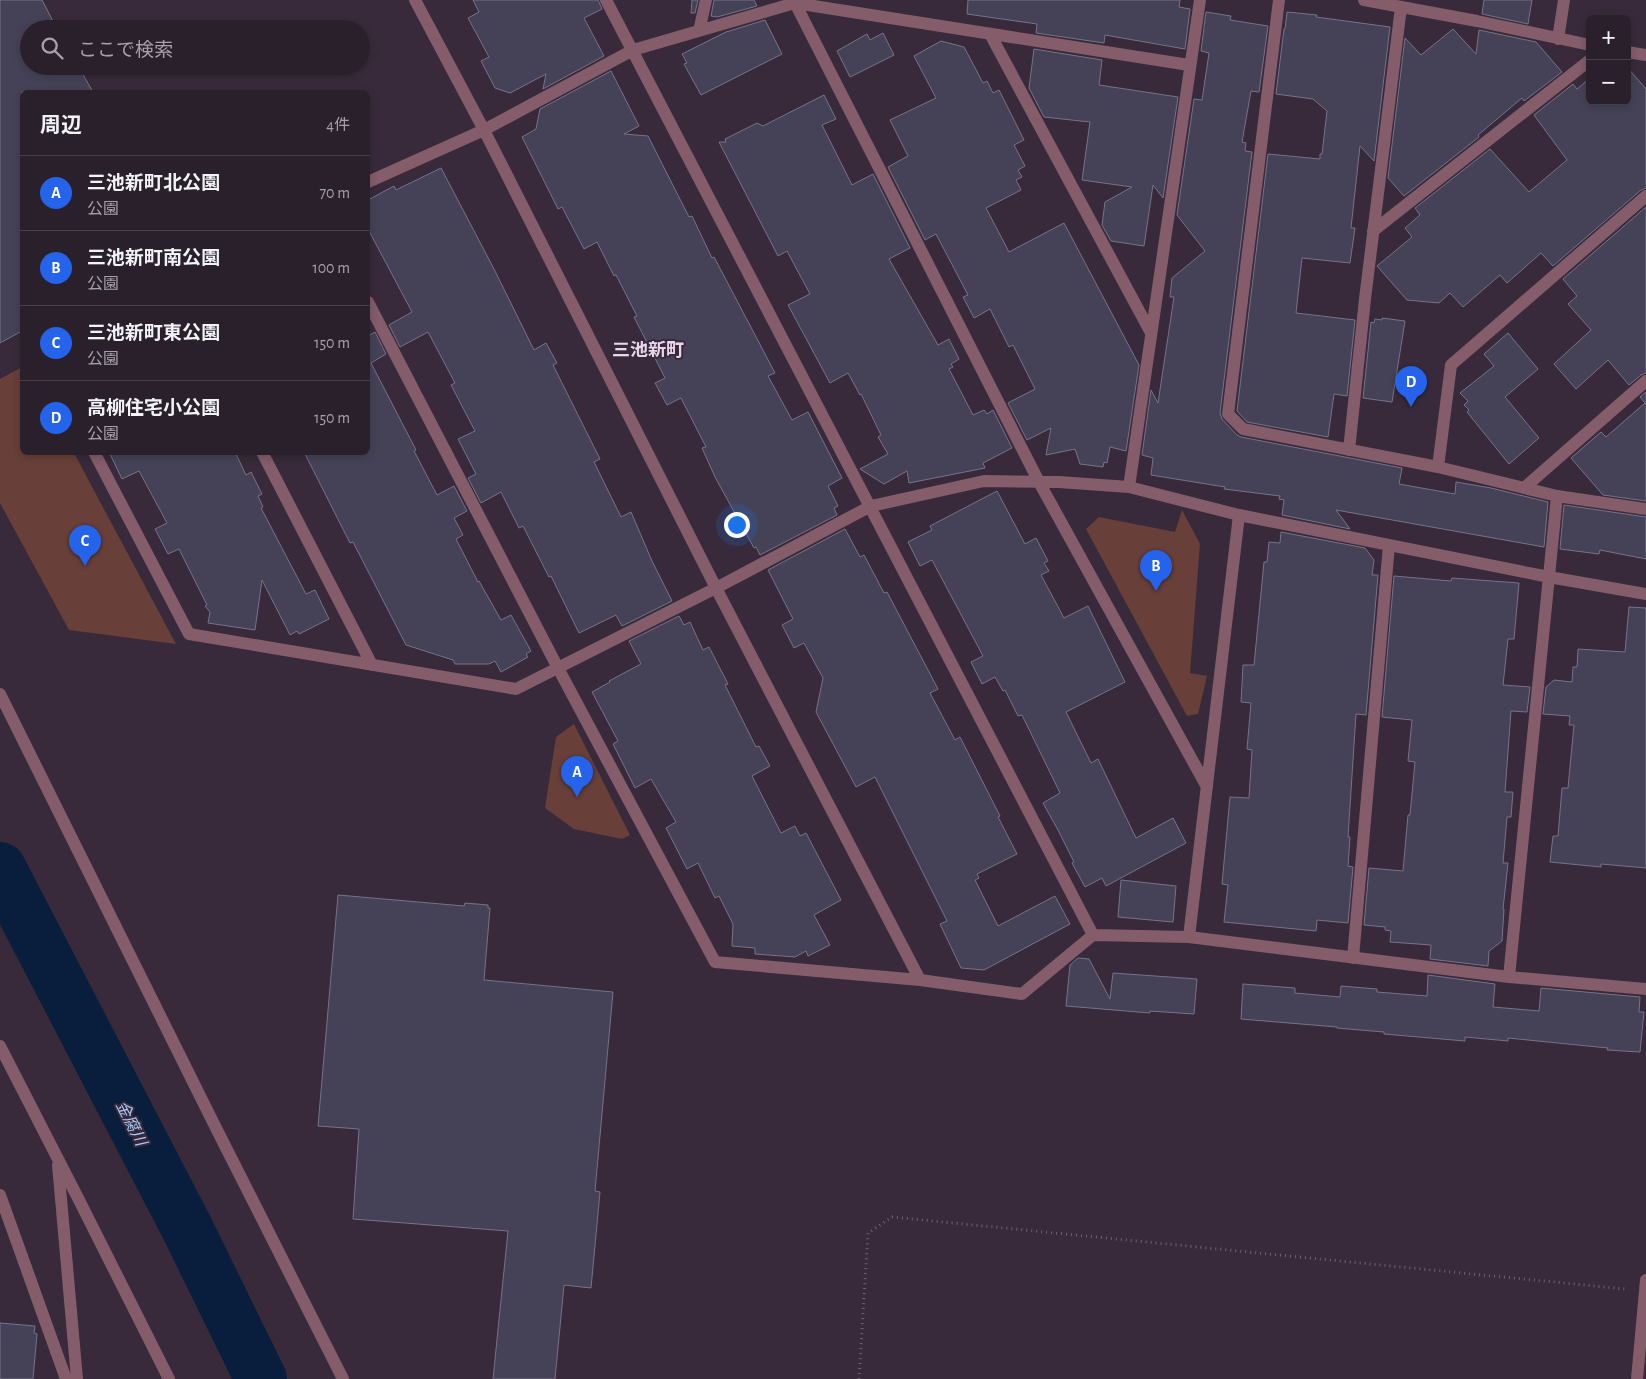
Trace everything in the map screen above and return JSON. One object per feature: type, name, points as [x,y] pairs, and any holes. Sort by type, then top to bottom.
[{"type":"street","points":[[415,0],[484,130],[716,588],[920,980]]},
{"type":"street","points":[[606,0],[1093,935]]},
{"type":"street","points":[[699,31],[706,0]]},
{"type":"street","points":[[1128,487],[1200,0]]},
{"type":"street","points":[[1279,0],[1228,414],[1243,429],[1438,468],[1557,496],[1646,509]]},
{"type":"street","points":[[1364,0],[1586,44]]},
{"type":"street","points":[[1558,39],[1564,0]]},
{"type":"street","points":[[370,181],[484,130],[633,50],[795,3],[1189,65]]},
{"type":"street","points":[[795,3],[1039,482],[1207,787]]},
{"type":"street","points":[[1349,450],[1373,231],[1401,7]]},
{"type":"street","points":[[990,34],[1151,333]]},
{"type":"street","points":[[1631,53],[1646,55]]},
{"type":"street","points":[[1373,231],[1586,63]]},
{"type":"street","points":[[1438,468],[1451,365],[1646,196]]},
{"type":"street","points":[[370,306],[558,668],[716,962],[920,980],[1022,994],[1093,935],[1189,938],[1508,977],[1646,989]]},
{"type":"street","points":[[1524,488],[1646,381]]},
{"type":"street","points":[[96,455],[189,634],[516,689],[716,588],[871,506],[984,481],[1128,487],[1238,515],[1549,577],[1646,594]]},
{"type":"street","points":[[264,455],[372,665]]},
{"type":"street","points":[[1508,977],[1557,496]]},
{"type":"street","points":[[1189,938],[1238,515]]},
{"type":"street","points":[[1353,958],[1389,545]]},
{"type":"street","points":[[0,694],[343,1379]]},
{"type":"street","points":[[0,1046],[169,1379]]},
{"type":"street","points":[[58,1158],[77,1379]]},
{"type":"street","points":[[0,1195],[66,1379]]},
{"type":"street","points":[[0,1231],[14,1232]]},
{"type":"street","points":[[1637,1379],[1646,1286]]},
{"type":"path","points":[[859,1379],[868,1233],[892,1217],[1646,1286]]},
{"type":"shaded area","points":[[20,368],[20,455],[75,455],[176,644],[69,630],[0,503],[0,379]]},
{"type":"shaded area","points":[[1182,510],[1200,544],[1190,673],[1207,676],[1198,714],[1187,716],[1086,529],[1099,517],[1175,532]]},
{"type":"shaded area","points":[[574,724],[630,835],[622,839],[574,829],[545,808],[556,737]]},
{"type":"building","points":[[0,0],[42,0],[52,20],[20,20],[20,75],[83,75],[92,90],[20,90],[20,332],[0,343]]},
{"type":"building","points":[[473,0],[598,0],[602,9],[584,18],[604,56],[543,89],[546,74],[510,93],[495,88],[481,61],[489,57],[468,18],[479,12]]},
{"type":"building","points":[[692,0],[698,0],[695,13],[691,13]]},
{"type":"building","points":[[714,0],[754,0],[757,6],[717,17],[711,16]]},
{"type":"building","points":[[968,0],[1180,0],[1179,7],[1190,9],[1185,49],[1105,35],[1104,43],[1036,33],[1037,24],[967,14]]},
{"type":"building","points":[[1484,0],[1532,0],[1528,24],[1482,14]]},
{"type":"building","points":[[1206,12],[1231,16],[1230,20],[1268,26],[1259,92],[1251,91],[1242,142],[1246,143],[1245,151],[1252,152],[1220,413],[1222,419],[1241,437],[1402,468],[1399,484],[1455,494],[1456,482],[1491,488],[1548,502],[1544,547],[1336,510],[1350,529],[1282,515],[1284,500],[1279,499],[1280,496],[1224,489],[1225,487],[1151,475],[1153,458],[1142,455],[1151,390],[1158,403],[1174,297],[1170,297],[1172,278],[1205,251],[1177,215],[1194,99],[1202,100],[1209,53],[1201,51]]},
{"type":"building","points":[[1287,12],[1390,27],[1374,161],[1360,146],[1351,228],[1355,228],[1350,263],[1302,258],[1296,313],[1355,320],[1347,396],[1334,394],[1328,437],[1247,422],[1237,411],[1268,154],[1320,159],[1320,154],[1322,154],[1327,111],[1313,99],[1276,94]]},
{"type":"building","points":[[765,20],[782,54],[701,95],[684,64],[687,63],[682,54],[726,32]]},
{"type":"building","points":[[1453,29],[1476,54],[1479,30],[1536,42],[1562,72],[1524,101],[1522,98],[1478,135],[1479,137],[1404,196],[1388,178],[1405,38],[1421,55]]},
{"type":"building","points":[[883,33],[894,55],[850,77],[837,51],[867,34],[870,40]]},
{"type":"building","points":[[941,41],[964,47],[983,83],[987,81],[993,93],[999,90],[1024,140],[1014,145],[1025,166],[1018,170],[1022,177],[1016,180],[1021,190],[986,208],[1009,252],[1064,223],[1139,365],[1126,451],[1110,447],[1107,463],[1104,462],[1103,467],[1080,464],[1075,449],[1046,455],[1051,428],[1027,440],[1008,403],[1035,389],[1013,345],[1009,347],[990,309],[974,318],[963,297],[968,295],[936,234],[925,240],[888,167],[908,156],[890,120],[936,98],[914,56]]},
{"type":"building","points":[[1034,49],[1102,60],[1099,85],[1178,97],[1163,198],[1153,185],[1144,246],[1111,241],[1102,225],[1105,202],[1132,187],[1082,180],[1090,122],[1044,117],[1029,88]]},
{"type":"building","points":[[611,71],[639,126],[624,134],[648,136],[689,217],[692,216],[712,258],[714,257],[775,373],[768,376],[792,420],[808,412],[842,478],[828,486],[838,506],[834,508],[837,515],[760,555],[756,547],[754,548],[715,477],[702,448],[706,447],[681,398],[667,405],[655,383],[665,378],[634,317],[637,316],[616,275],[614,276],[597,242],[584,249],[562,207],[558,209],[522,137],[536,129],[540,109]]},
{"type":"building","points":[[1631,72],[1646,89],[1646,188],[1641,190],[1553,266],[1541,253],[1507,283],[1500,275],[1463,307],[1450,293],[1439,303],[1407,300],[1377,266],[1412,237],[1405,228],[1420,215],[1415,208],[1490,149],[1529,192],[1567,160],[1534,115],[1573,84],[1577,89],[1586,81],[1586,105],[1631,105]]},
{"type":"building","points":[[824,95],[836,119],[822,125],[852,185],[873,174],[910,248],[889,259],[938,345],[949,339],[959,359],[951,364],[953,367],[949,369],[973,415],[984,410],[987,414],[993,410],[1012,448],[983,463],[985,468],[909,483],[907,471],[884,484],[860,469],[888,454],[878,437],[881,435],[861,394],[848,373],[830,383],[788,305],[810,294],[787,251],[778,256],[719,142],[726,142],[725,139],[757,123],[763,126]]},
{"type":"building","points":[[441,168],[534,350],[546,343],[557,363],[553,365],[600,459],[594,462],[621,517],[631,512],[672,601],[622,626],[616,615],[579,633],[551,576],[549,577],[523,526],[519,528],[501,492],[481,503],[468,478],[476,474],[458,439],[475,431],[451,385],[455,383],[428,332],[400,347],[389,325],[412,312],[370,233],[370,199],[394,186],[396,190]]},
{"type":"building","points":[[1646,207],[1646,373],[1629,385],[1608,360],[1576,389],[1554,364],[1591,330],[1568,304],[1577,296],[1563,279]]},
{"type":"building","points":[[1382,318],[1405,321],[1392,402],[1363,398],[1371,322],[1374,323],[1375,319],[1382,320]]},
{"type":"building","points":[[375,332],[386,354],[371,363],[437,495],[454,486],[467,511],[454,518],[463,535],[456,539],[478,582],[501,620],[511,615],[531,651],[526,654],[528,657],[501,672],[495,661],[489,664],[455,664],[453,660],[406,645],[353,542],[350,543],[306,455],[370,455],[370,335]]},
{"type":"building","points":[[1508,333],[1538,369],[1505,397],[1539,438],[1509,464],[1467,412],[1469,410],[1464,405],[1468,401],[1460,393],[1494,366],[1484,354]]},
{"type":"building","points":[[1646,392],[1646,501],[1603,495],[1571,458],[1601,432],[1606,437],[1645,403],[1640,397]]},
{"type":"building","points":[[110,455],[236,455],[246,475],[251,472],[262,494],[258,496],[263,507],[261,508],[306,594],[315,590],[329,619],[299,634],[297,631],[290,635],[262,580],[255,630],[208,623],[210,612],[205,606],[207,605],[179,549],[168,554],[155,529],[167,523],[139,471],[122,479]]},
{"type":"building","points":[[997,491],[1025,544],[1036,538],[1048,561],[1044,563],[1049,571],[1041,575],[1064,618],[1088,606],[1125,682],[1066,712],[1091,763],[1098,759],[1136,838],[1173,818],[1186,843],[1106,886],[1102,878],[1085,887],[1043,803],[1060,793],[1022,715],[1018,716],[1005,690],[1003,691],[995,677],[982,684],[971,662],[983,656],[932,560],[920,566],[908,542],[932,530],[930,526]]},
{"type":"building","points":[[1564,505],[1646,517],[1646,559],[1600,550],[1599,554],[1560,549]]},
{"type":"building","points":[[845,529],[860,557],[864,555],[884,593],[887,592],[938,689],[930,693],[955,740],[960,737],[1017,854],[977,874],[979,878],[975,880],[998,926],[1055,896],[1070,924],[984,970],[961,968],[940,924],[947,921],[875,777],[856,787],[816,712],[823,678],[804,643],[794,648],[782,625],[793,619],[768,570]]},
{"type":"building","points":[[1281,532],[1365,548],[1374,560],[1372,575],[1378,575],[1366,715],[1356,714],[1348,837],[1350,837],[1348,866],[1353,867],[1348,923],[1317,920],[1316,931],[1224,922],[1228,885],[1222,884],[1230,797],[1249,798],[1252,750],[1247,749],[1251,703],[1241,702],[1243,665],[1254,665],[1264,562],[1267,562],[1269,542],[1280,543]]},
{"type":"building","points":[[1394,576],[1451,581],[1452,578],[1519,583],[1514,639],[1508,639],[1503,685],[1530,687],[1527,712],[1511,711],[1505,792],[1513,792],[1511,817],[1507,817],[1503,863],[1508,863],[1502,941],[1489,951],[1488,966],[1430,959],[1431,945],[1390,942],[1391,931],[1385,930],[1385,927],[1364,925],[1369,868],[1403,871],[1415,762],[1408,761],[1412,720],[1382,717]]},
{"type":"building","points":[[1629,607],[1646,608],[1646,868],[1601,864],[1601,867],[1550,862],[1553,836],[1558,836],[1562,788],[1568,788],[1574,725],[1569,725],[1570,716],[1543,714],[1546,687],[1554,680],[1572,682],[1573,667],[1577,667],[1578,649],[1625,652]]},
{"type":"building","points":[[679,616],[684,625],[690,622],[703,650],[709,647],[728,684],[725,685],[756,747],[759,746],[770,766],[752,776],[781,833],[795,826],[800,836],[806,833],[841,900],[814,915],[830,945],[808,956],[806,951],[795,957],[755,954],[755,948],[732,946],[733,924],[719,896],[715,898],[698,863],[687,869],[666,828],[676,822],[651,779],[635,788],[613,744],[618,741],[592,692],[641,664],[629,641]]},
{"type":"building","points":[[1121,880],[1176,886],[1173,922],[1118,917]]},
{"type":"building","points":[[338,895],[464,906],[465,903],[488,905],[488,908],[490,908],[484,980],[613,992],[595,1191],[600,1192],[591,1288],[564,1285],[555,1379],[493,1379],[508,1231],[353,1219],[359,1129],[318,1126]]},
{"type":"building","points":[[1078,958],[1089,959],[1110,999],[1113,973],[1197,979],[1194,1014],[1150,1011],[1150,1013],[1066,1006],[1070,965]]},
{"type":"building","points":[[1428,975],[1495,984],[1493,1007],[1539,1011],[1541,988],[1640,997],[1639,1012],[1644,1012],[1640,1052],[1508,1038],[1508,1041],[1465,1037],[1465,1041],[1241,1019],[1243,984],[1295,988],[1295,993],[1340,997],[1341,986],[1377,989],[1377,992],[1427,996]]},
{"type":"building","points":[[0,1323],[35,1326],[34,1333],[37,1334],[33,1379],[0,1379]]},
{"type":"waterway","name":"金腐川","points":[[0,868],[187,1228],[261,1379]]},
{"type":"place","name":"高柳住宅小公園","points":[[1411,407]]},
{"type":"place","name":"三池新町東公園","points":[[85,566]]},
{"type":"place","name":"三池新町南公園","points":[[1156,591]]},
{"type":"place","name":"三池新町北公園","points":[[577,797]]},
{"type":"district","name":"三池新町","points":[[648,350]]}]
